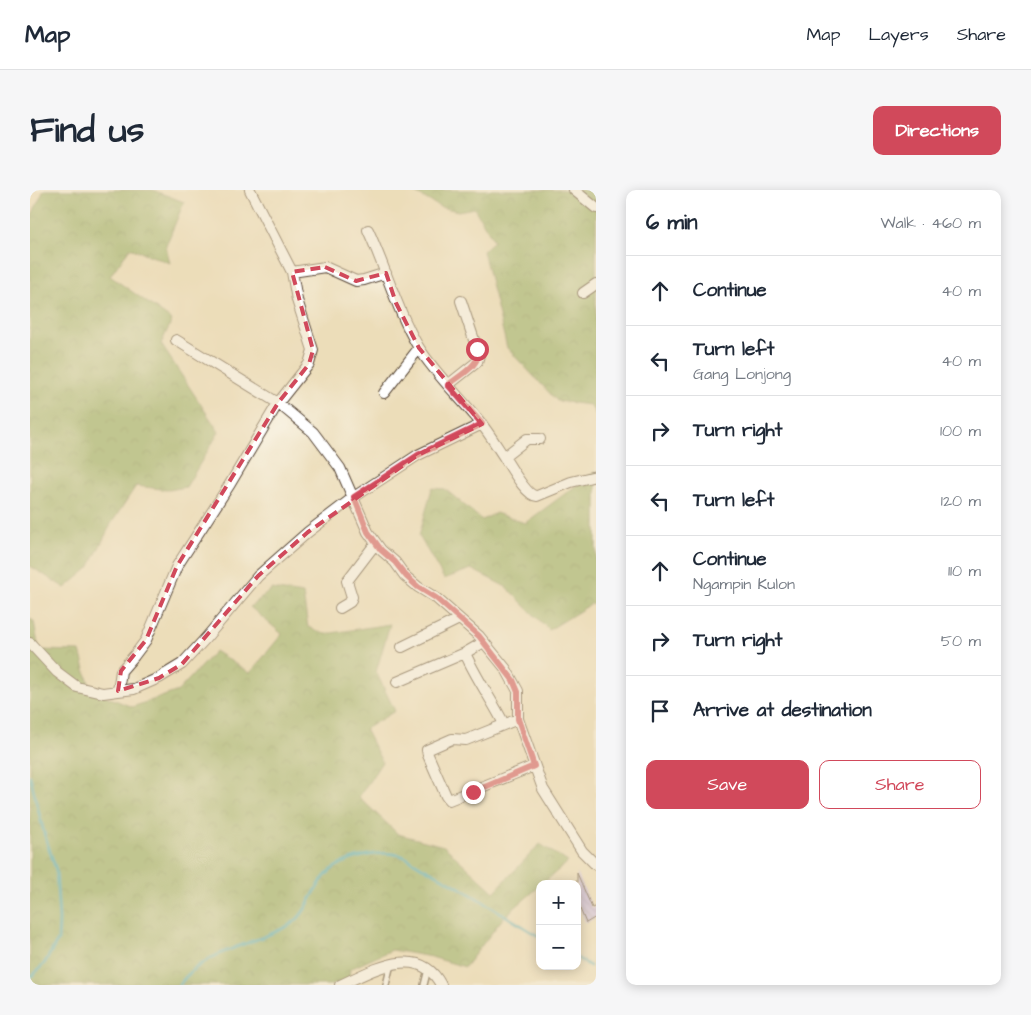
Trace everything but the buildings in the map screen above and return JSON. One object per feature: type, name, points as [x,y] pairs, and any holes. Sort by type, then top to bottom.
[{"type":"street","points":[[118,692],[121,671],[146,640],[177,566],[230,484],[278,402],[309,364],[313,350],[297,300],[292,272],[250,190]]},
{"type":"street","points":[[574,190],[596,208]]},
{"type":"street","points":[[368,230],[386,273],[396,304],[419,348],[434,370],[482,424],[522,484],[534,496],[571,482],[596,476]]},
{"type":"street","points":[[292,272],[325,267],[356,281],[386,273]]},
{"type":"street","points":[[584,293],[596,284]]},
{"type":"street","points":[[448,385],[477,362],[479,356],[461,301]]},
{"type":"street","points":[[176,340],[278,402],[313,432],[340,468],[368,532],[376,543],[406,576],[418,587],[436,598],[484,642],[513,680],[518,692],[518,719],[542,789],[582,851],[596,865]]},
{"type":"street","points":[[384,393],[419,348]]},
{"type":"street","points":[[30,643],[57,672],[77,686],[103,692],[118,692],[134,689],[159,678],[182,664],[258,576],[308,532],[354,497],[418,455],[482,424]]},
{"type":"street","points":[[504,457],[527,438],[540,439]]},
{"type":"street","points":[[340,608],[350,602],[352,597],[347,581],[376,543]]},
{"type":"street","points":[[402,647],[462,622]]},
{"type":"street","points":[[397,682],[465,653],[484,642]]},
{"type":"street","points":[[465,653],[504,724]]},
{"type":"street","points":[[518,719],[466,740],[452,739],[427,750],[449,800],[534,766]]},
{"type":"street","points":[[340,985],[391,963],[415,963],[428,968],[442,985]]},
{"type":"lane","points":[[386,985],[391,963]]},
{"type":"lane","points":[[424,985],[428,968]]},
{"type":"highlighted area","points":[[325,267],[356,281],[386,273],[396,303],[419,348],[482,424],[418,455],[308,532],[258,576],[182,664],[159,678],[118,691],[121,671],[146,640],[177,566],[278,403],[309,364],[313,350],[292,272]]},
{"type":"green space","points":[[44,190],[153,190],[184,202],[166,246],[170,263],[130,248],[110,276],[172,320],[161,344],[219,432],[186,487],[169,490],[136,486],[111,524],[89,568],[65,588],[30,566],[30,219]]},
{"type":"green space","points":[[410,190],[596,190],[596,415],[590,405],[557,401],[507,348],[483,251],[494,241],[474,208],[458,211],[440,207]]},
{"type":"green space","points":[[596,471],[596,601],[549,630],[506,587],[471,569],[444,579],[419,536],[432,488],[445,489],[482,520],[496,513],[525,523]]},
{"type":"green space","points":[[272,589],[303,594],[308,627],[325,634],[390,624],[376,672],[395,711],[365,729],[382,762],[359,797],[398,834],[444,846],[494,892],[540,844],[568,862],[547,880],[536,880],[536,889],[504,917],[465,967],[431,957],[392,950],[350,969],[348,985],[30,985],[30,619],[34,621],[39,650],[80,651],[91,690],[132,707],[178,691],[215,651],[250,673],[282,634],[250,607]]},
{"type":"waterway","points":[[30,776],[44,833],[56,870],[59,920],[58,940],[44,964],[30,978]]},
{"type":"waterway","points":[[179,985],[190,973],[217,955],[262,938],[291,924],[303,912],[323,879],[337,866],[359,857],[376,854],[384,853],[406,857],[536,935]]},
{"type":"waterway","points":[[581,960],[590,966]]},
{"type":"route","points":[[473,792],[534,766],[518,719],[518,692],[506,669],[479,636],[436,598],[418,587],[381,550],[368,532],[354,497],[418,455],[482,424],[448,385],[477,362],[479,356],[477,349]]}]
